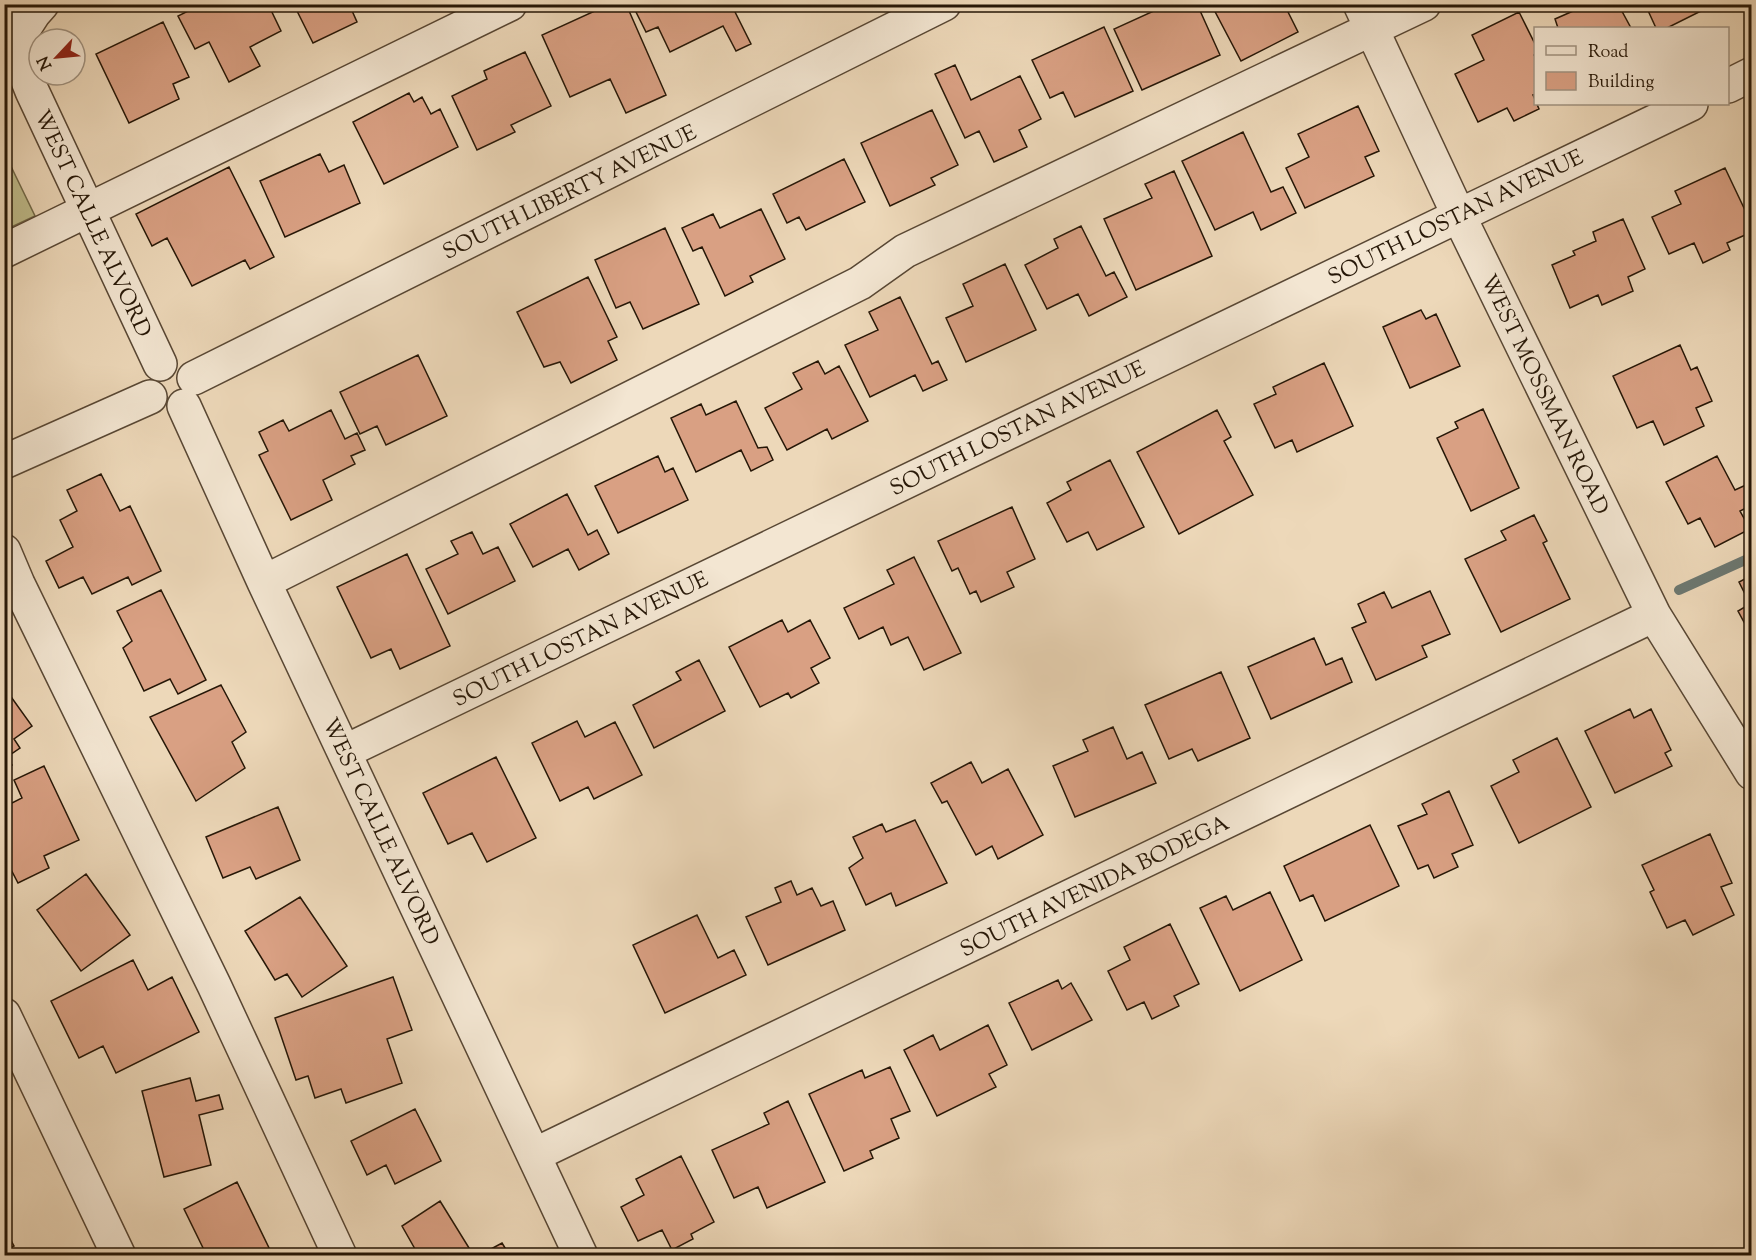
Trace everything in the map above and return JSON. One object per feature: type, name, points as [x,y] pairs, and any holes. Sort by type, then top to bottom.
[{"type":"street","points":[[14,26],[34,13],[42,4]]},
{"type":"street","points":[[4,251],[510,4]]},
{"type":"street","points":[[264,582],[860,283],[905,251],[1366,17],[1424,4]]},
{"type":"street","name":"SOUTH LIBERTY AVENUE","points":[[189,392],[928,8]]},
{"type":"street","name":"WEST MOSSMAN ROAD","points":[[1366,17],[1458,214],[1654,615],[1752,773]]},
{"type":"street","name":"WEST CALLE ALVORD","points":[[14,26],[20,47],[21,65],[32,91],[160,364]]},
{"type":"street","points":[[1729,86],[1752,74]]},
{"type":"street","name":"SOUTH LOSTAN AVENUE","points":[[344,752],[1458,214],[1689,105]]},
{"type":"street","points":[[177,362],[184,365],[189,392],[176,409],[168,409],[154,403],[150,397],[147,382],[150,374],[160,364],[177,362]]},
{"type":"street","name":"WEST CALLE ALVORD","points":[[189,392],[264,582],[581,1256]]},
{"type":"street","points":[[4,462],[150,397]]},
{"type":"street","points":[[4,551],[214,985],[340,1256]]},
{"type":"street","name":"SOUTH AVENIDA BODEGA","points":[[534,1155],[1654,615]]},
{"type":"street","points":[[4,1015],[119,1256]]},
{"type":"shaded area","points":[[5,154],[35,216],[4,230]]},
{"type":"building","points":[[202,4],[268,4],[281,31],[250,47],[260,66],[229,82],[209,42],[195,49],[178,16]]},
{"type":"building","points":[[283,4],[349,4],[357,22],[313,43],[294,5],[285,9]]},
{"type":"building","points":[[610,4],[626,4],[666,95],[626,113],[610,79],[570,97],[542,35]]},
{"type":"building","points":[[632,4],[731,4],[751,44],[736,51],[723,26],[670,52],[658,27],[646,32]]},
{"type":"building","points":[[1169,4],[1197,4],[1220,55],[1142,90],[1114,29]]},
{"type":"building","points":[[1211,4],[1284,4],[1298,32],[1241,61]]},
{"type":"building","points":[[1589,4],[1618,4],[1630,27],[1558,27],[1555,19]]},
{"type":"building","points":[[1645,4],[1715,4],[1669,27],[1656,27]]},
{"type":"building","points":[[1519,12],[1534,42],[1533,95],[1534,105],[1537,105],[1539,109],[1514,121],[1507,108],[1478,122],[1455,74],[1484,60],[1472,35]]},
{"type":"building","points":[[163,22],[189,77],[173,84],[179,99],[129,123],[96,54]]},
{"type":"building","points":[[1104,27],[1133,91],[1075,117],[1063,92],[1050,98],[1032,60]]},
{"type":"building","points":[[525,52],[551,106],[511,125],[515,132],[477,150],[452,96],[487,79],[484,71]]},
{"type":"building","points":[[955,65],[971,100],[1020,76],[1041,119],[1019,130],[1027,147],[994,162],[979,131],[965,138],[935,74]]},
{"type":"building","points":[[409,93],[414,102],[422,97],[431,114],[440,109],[458,147],[384,184],[353,122]]},
{"type":"building","points":[[1358,106],[1379,151],[1365,157],[1374,176],[1305,208],[1286,168],[1309,157],[1298,134]]},
{"type":"building","points":[[932,110],[958,165],[931,178],[935,185],[890,206],[861,143]]},
{"type":"building","points":[[1243,132],[1271,192],[1283,187],[1296,213],[1261,230],[1253,212],[1215,230],[1182,161]]},
{"type":"building","points":[[320,154],[329,172],[344,165],[360,203],[285,237],[260,181]]},
{"type":"building","points":[[844,159],[865,202],[806,230],[799,217],[787,223],[773,194]]},
{"type":"building","points":[[229,167],[274,257],[250,269],[245,260],[192,286],[167,238],[152,246],[136,214]]},
{"type":"building","points":[[1725,168],[1752,225],[1752,232],[1727,243],[1730,250],[1703,263],[1694,243],[1669,254],[1652,217],[1681,204],[1675,191]]},
{"type":"building","points":[[1174,171],[1212,256],[1136,290],[1104,219],[1152,198],[1145,184]]},
{"type":"building","points":[[761,209],[785,259],[750,276],[753,282],[725,296],[702,247],[693,251],[682,228],[713,214],[720,228]]},
{"type":"building","points":[[1623,219],[1645,269],[1628,277],[1633,291],[1602,305],[1598,295],[1570,308],[1552,265],[1575,255],[1573,251],[1596,241],[1593,232]]},
{"type":"building","points":[[1081,226],[1106,276],[1114,272],[1127,297],[1089,316],[1078,294],[1047,309],[1025,265],[1058,248],[1054,239]]},
{"type":"building","points":[[665,228],[699,304],[643,329],[630,302],[616,308],[595,260]]},
{"type":"building","points":[[1005,264],[1036,330],[966,362],[946,318],[973,306],[963,284]]},
{"type":"building","points":[[588,277],[617,337],[608,341],[617,360],[571,383],[560,362],[544,367],[517,312]]},
{"type":"building","points":[[900,297],[932,364],[938,361],[947,380],[923,391],[915,375],[870,397],[845,345],[878,330],[869,312]]},
{"type":"building","points":[[1421,310],[1426,319],[1436,314],[1460,366],[1410,388],[1383,327]]},
{"type":"building","points":[[1680,345],[1691,370],[1697,367],[1712,401],[1696,408],[1704,426],[1664,445],[1653,421],[1637,428],[1613,376]]},
{"type":"building","points":[[418,355],[447,416],[386,445],[377,426],[360,434],[340,392]]},
{"type":"building","points":[[818,361],[825,374],[839,366],[868,421],[832,439],[827,429],[787,450],[765,408],[802,389],[793,373]]},
{"type":"building","points":[[1324,363],[1353,426],[1297,452],[1292,440],[1275,448],[1254,404],[1276,394],[1273,387]]},
{"type":"building","points":[[736,401],[758,448],[767,447],[773,460],[751,471],[741,450],[696,472],[671,418],[701,404],[706,415]]},
{"type":"building","points":[[1483,409],[1519,488],[1471,511],[1437,438],[1458,428],[1455,422]]},
{"type":"building","points":[[331,410],[345,439],[357,433],[365,450],[351,456],[355,464],[323,480],[332,500],[291,520],[259,455],[268,451],[259,432],[283,420],[289,431]]},
{"type":"building","points":[[1217,410],[1231,437],[1224,441],[1253,495],[1179,534],[1137,452]]},
{"type":"building","points":[[658,456],[665,472],[673,468],[688,500],[618,533],[595,486]]},
{"type":"building","points":[[1717,456],[1735,490],[1748,484],[1752,492],[1752,505],[1740,511],[1750,529],[1715,547],[1700,518],[1688,524],[1666,482]]},
{"type":"building","points":[[1110,460],[1144,527],[1097,550],[1088,532],[1067,542],[1047,503],[1071,490],[1067,482]]},
{"type":"building","points":[[101,474],[120,511],[130,506],[161,571],[132,585],[128,577],[92,594],[83,577],[59,588],[46,561],[73,547],[60,520],[77,511],[67,490]]},
{"type":"building","points":[[567,494],[588,535],[597,530],[609,554],[579,570],[568,549],[533,567],[510,524]]},
{"type":"building","points":[[1012,507],[1035,559],[1007,572],[1014,587],[981,602],[976,591],[970,594],[958,568],[952,571],[938,541]]},
{"type":"building","points":[[1534,515],[1547,541],[1543,543],[1570,599],[1501,632],[1465,559],[1506,540],[1501,531]]},
{"type":"building","points":[[472,532],[483,554],[498,547],[515,581],[448,614],[426,569],[458,554],[451,541]]},
{"type":"building","points":[[407,554],[450,646],[400,669],[391,649],[371,658],[337,587]]},
{"type":"building","points":[[914,557],[961,653],[924,670],[908,637],[891,645],[883,627],[859,639],[844,608],[894,584],[887,570]]},
{"type":"building","points":[[1752,575],[1752,637],[1738,611],[1750,604],[1739,582]]},
{"type":"building","points":[[161,590],[206,680],[178,694],[170,679],[144,691],[123,648],[132,641],[117,611]]},
{"type":"building","points":[[1430,591],[1450,634],[1422,646],[1427,657],[1376,680],[1352,628],[1366,622],[1358,604],[1384,592],[1392,608]]},
{"type":"building","points":[[782,620],[788,632],[810,620],[830,658],[811,668],[819,683],[791,698],[788,693],[760,707],[729,647]]},
{"type":"building","points":[[1314,638],[1326,665],[1342,658],[1352,682],[1271,719],[1248,667]]},
{"type":"building","points":[[699,660],[725,711],[654,748],[633,705],[681,680],[676,672]]},
{"type":"building","points":[[1221,672],[1250,738],[1198,761],[1192,749],[1169,759],[1145,705]]},
{"type":"building","points":[[221,685],[246,732],[232,742],[245,768],[196,801],[150,717]]},
{"type":"building","points":[[4,687],[32,726],[14,739],[20,748],[7,757],[12,765],[4,770]]},
{"type":"building","points":[[1630,709],[1634,718],[1651,709],[1671,750],[1665,753],[1672,766],[1615,793],[1585,731]]},
{"type":"building","points":[[577,721],[585,737],[615,722],[642,775],[594,799],[588,787],[560,801],[532,743]]},
{"type":"building","points":[[1113,727],[1127,759],[1142,752],[1156,783],[1075,817],[1053,766],[1088,751],[1083,740]]},
{"type":"building","points":[[1557,738],[1591,807],[1519,843],[1491,786],[1519,772],[1513,760]]},
{"type":"building","points":[[496,757],[536,838],[487,862],[472,833],[448,844],[423,793]]},
{"type":"building","points":[[971,762],[982,783],[1008,769],[1043,835],[998,859],[992,846],[976,855],[947,801],[942,803],[931,783]]},
{"type":"building","points":[[44,766],[79,840],[44,856],[49,868],[18,883],[4,856],[4,807],[22,798],[14,780]]},
{"type":"building","points":[[1449,791],[1473,845],[1452,854],[1458,867],[1434,878],[1428,865],[1418,869],[1398,826],[1427,814],[1422,804]]},
{"type":"building","points":[[278,807],[300,860],[256,879],[250,867],[223,878],[206,837]]},
{"type":"building","points":[[915,820],[947,883],[896,906],[891,893],[866,905],[849,868],[863,858],[853,837],[882,824],[886,832]]},
{"type":"building","points":[[1370,825],[1399,886],[1325,921],[1313,895],[1300,901],[1284,866]]},
{"type":"building","points":[[1710,834],[1732,883],[1721,887],[1734,915],[1693,935],[1685,920],[1667,928],[1650,892],[1654,890],[1642,865]]},
{"type":"building","points":[[86,874],[130,935],[81,971],[37,910]]},
{"type":"building","points":[[791,881],[797,895],[812,888],[821,906],[833,901],[845,930],[768,965],[746,917],[781,902],[775,888]]},
{"type":"building","points":[[1270,892],[1302,960],[1240,991],[1200,908],[1226,896],[1233,910]]},
{"type":"building","points":[[300,897],[347,966],[302,997],[287,974],[275,980],[245,931]]},
{"type":"building","points":[[697,915],[718,958],[734,950],[746,975],[665,1013],[633,945]]},
{"type":"building","points":[[1170,924],[1199,984],[1174,996],[1179,1006],[1152,1019],[1144,1002],[1127,1010],[1108,971],[1130,960],[1124,947]]},
{"type":"building","points":[[133,960],[148,990],[172,977],[199,1032],[116,1073],[103,1046],[79,1058],[51,1001]]},
{"type":"building","points":[[393,977],[412,1030],[387,1039],[402,1083],[346,1103],[341,1089],[315,1098],[308,1076],[296,1080],[275,1018]]},
{"type":"building","points":[[1058,980],[1062,989],[1071,983],[1092,1020],[1032,1050],[1009,1003]]},
{"type":"building","points":[[988,1025],[1007,1065],[989,1074],[996,1087],[937,1116],[904,1050],[933,1035],[940,1050]]},
{"type":"building","points":[[890,1067],[910,1111],[891,1119],[899,1138],[870,1151],[873,1158],[844,1171],[809,1094],[862,1070],[865,1078]]},
{"type":"building","points":[[190,1078],[196,1101],[219,1095],[223,1109],[199,1115],[211,1165],[164,1177],[142,1091]]},
{"type":"building","points":[[788,1101],[825,1182],[767,1208],[758,1187],[734,1198],[712,1150],[769,1124],[764,1113]]},
{"type":"building","points":[[415,1109],[441,1161],[395,1184],[386,1165],[367,1175],[351,1141]]},
{"type":"building","points":[[681,1156],[714,1222],[691,1234],[693,1239],[672,1250],[662,1230],[638,1241],[621,1207],[644,1195],[636,1179]]},
{"type":"building","points":[[237,1182],[272,1254],[269,1256],[207,1256],[184,1209]]},
{"type":"building","points":[[440,1201],[474,1256],[419,1256],[402,1226]]},
{"type":"building","points":[[4,1228],[14,1246],[4,1251]]},
{"type":"building","points":[[502,1243],[510,1256],[478,1256]]},
{"type":"waterway","points":[[1679,590],[1752,557]]}]
